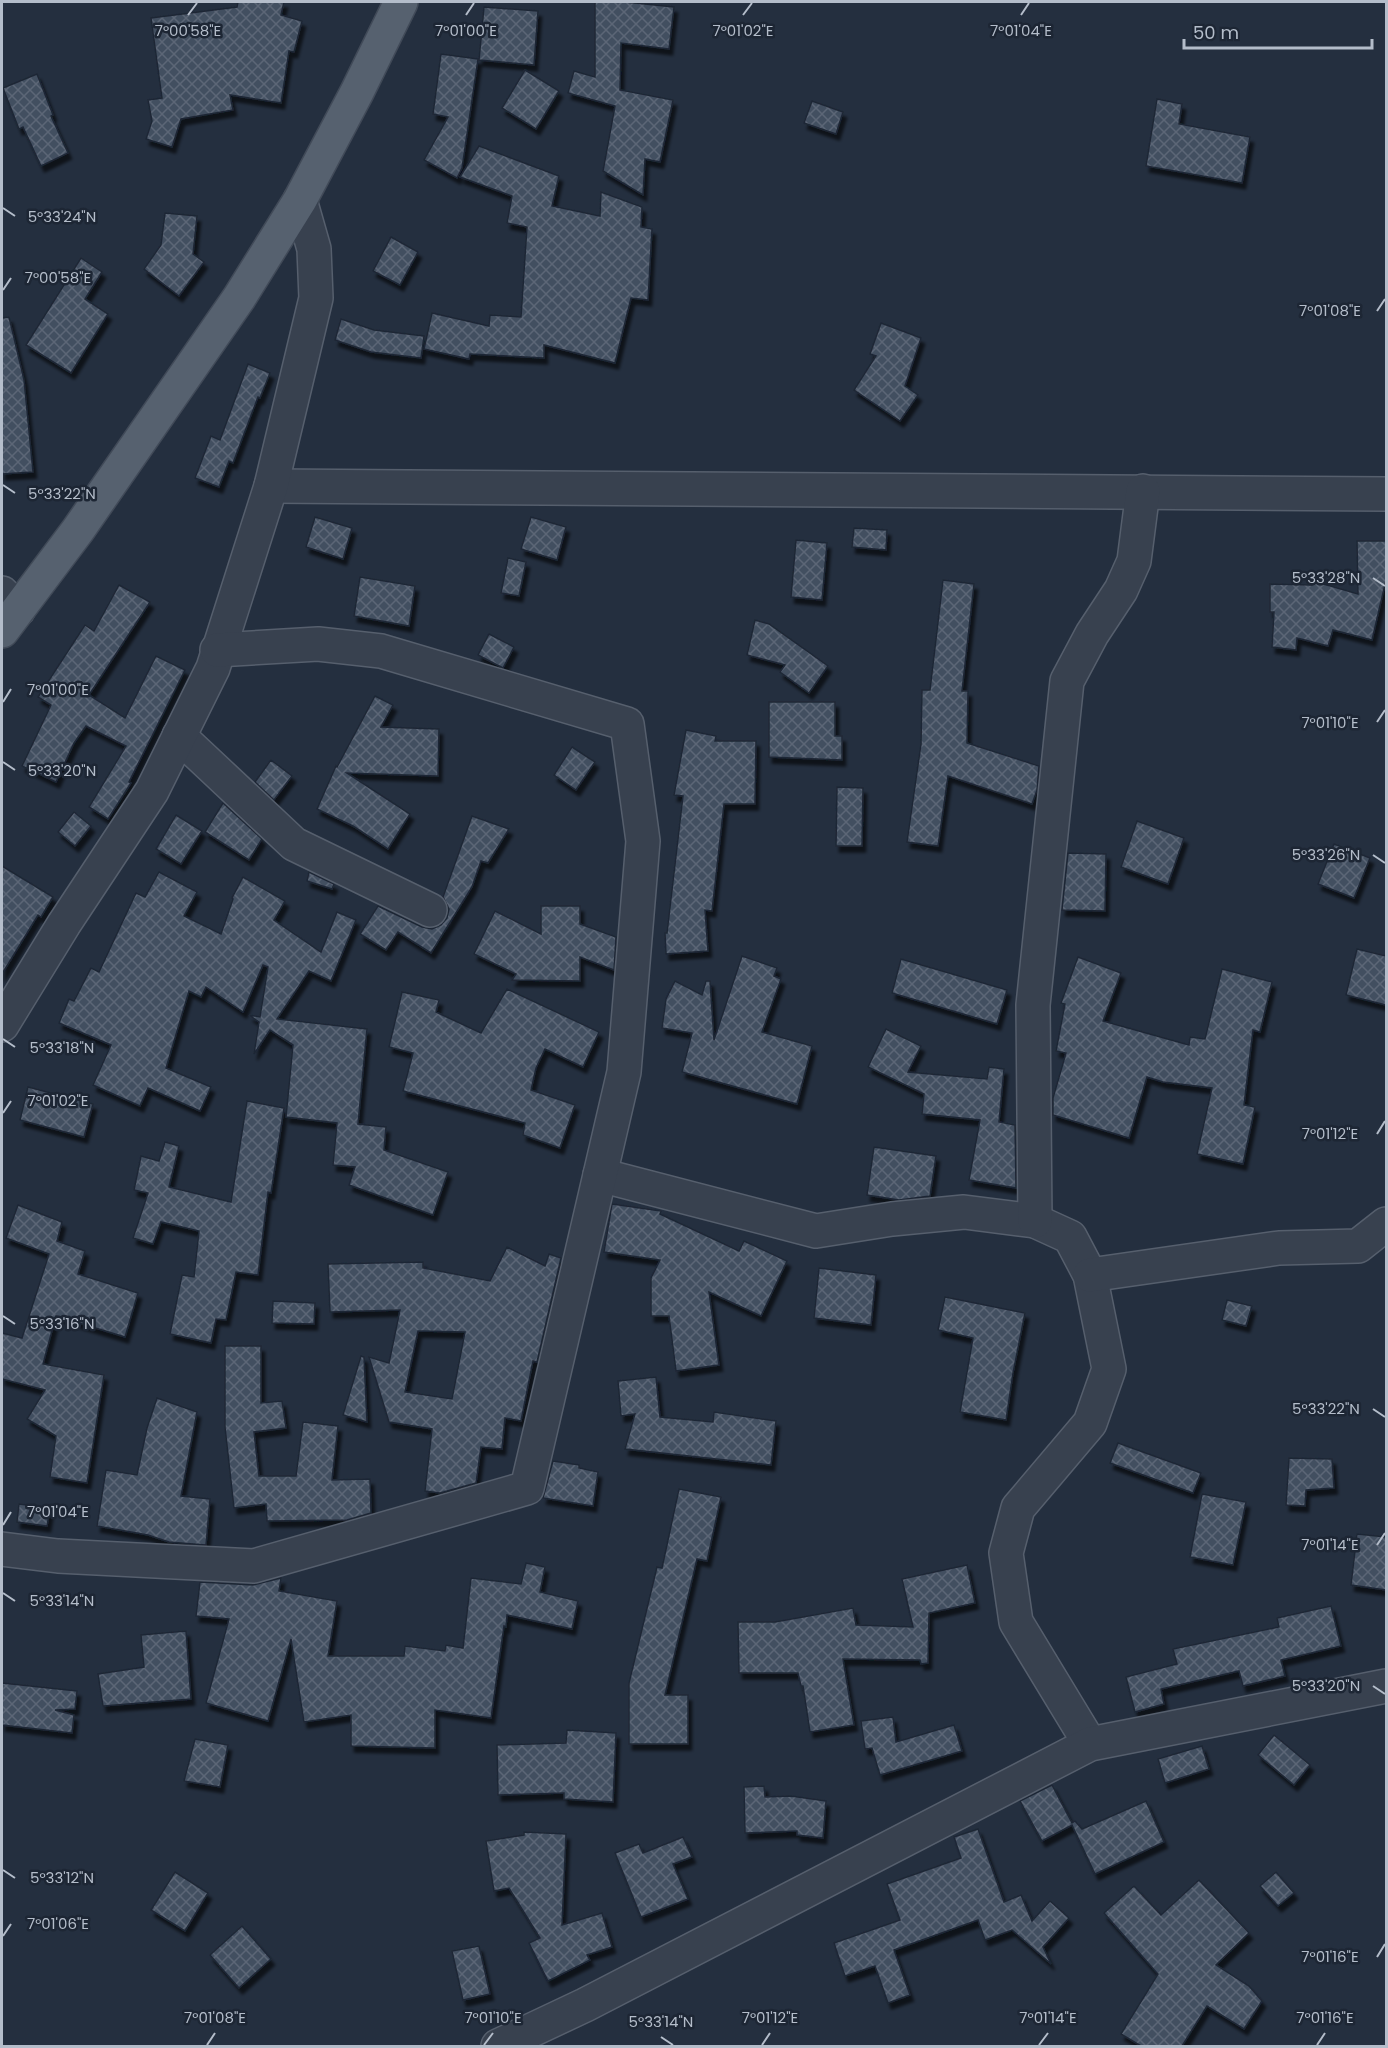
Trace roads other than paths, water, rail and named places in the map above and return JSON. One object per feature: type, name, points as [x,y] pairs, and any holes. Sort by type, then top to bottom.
[{"type":"main road","points":[[7,611],[78,530],[232,308],[300,200],[357,92],[400,2]]},
{"type":"street","points":[[2,1025],[64,924],[152,791],[213,668],[271,486],[316,298],[314,249],[300,200]]},
{"type":"street","points":[[271,486],[1386,494]]},
{"type":"street","points":[[1035,1221],[1033,1005],[1067,681],[1092,634],[1121,590],[1134,561],[1143,491]]},
{"type":"street","points":[[2,1549],[58,1556],[254,1566],[527,1488],[624,1072],[643,841],[627,724],[381,651],[318,644],[217,650]]},
{"type":"street","points":[[179,736],[294,844],[430,910]]},
{"type":"street","points":[[600,1176],[816,1231],[892,1219],[964,1212],[1035,1221],[1070,1237],[1090,1275],[1109,1369],[1090,1423],[1018,1508],[1006,1552],[1016,1622],[1090,1744]]},
{"type":"street","points":[[1090,1275],[1279,1248],[1358,1246],[1386,1224]]},
{"type":"street","points":[[498,2046],[585,2006],[1090,1744],[1386,1686]]}]
